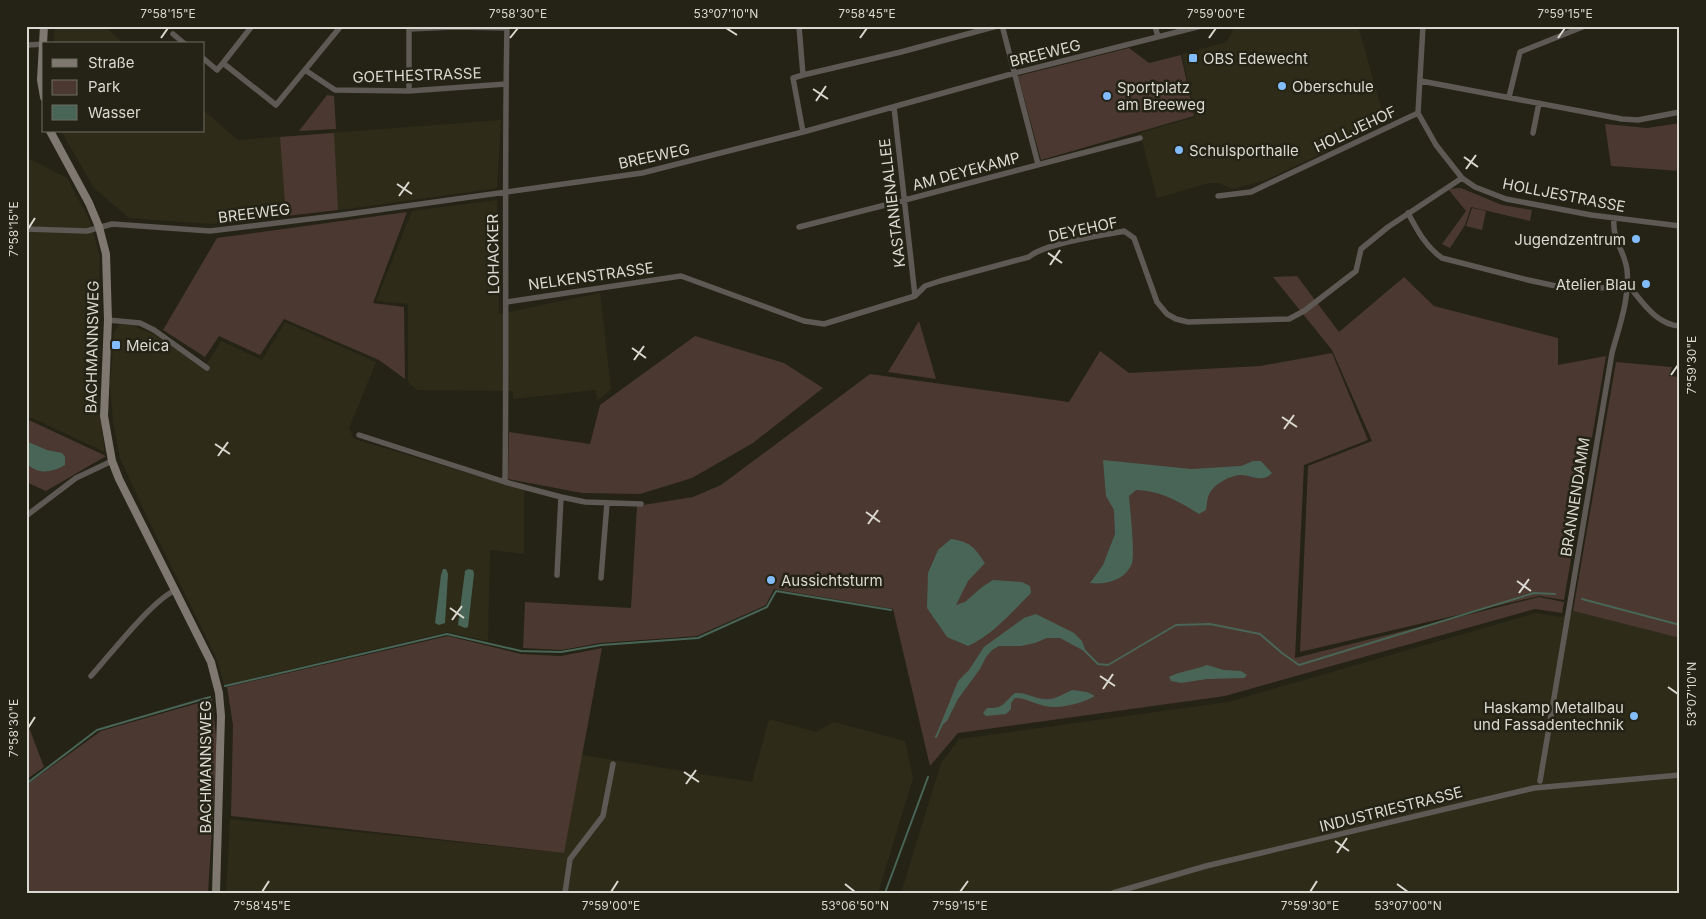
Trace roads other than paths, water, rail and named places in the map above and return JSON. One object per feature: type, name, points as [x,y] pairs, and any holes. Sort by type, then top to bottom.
[{"type":"street","points":[[43,42],[44,26]]},
{"type":"street","points":[[205,60],[217,70],[252,26]]},
{"type":"street","points":[[222,63],[276,105],[341,26]]},
{"type":"street","points":[[799,26],[803,75]]},
{"type":"street","points":[[803,132],[793,78],[997,26]]},
{"type":"street","points":[[1005,26],[1003,29],[1038,164]]},
{"type":"street","points":[[1155,26],[1158,37]]},
{"type":"street","name":"BREEWEG","points":[[26,229],[87,231],[112,224],[210,230],[342,215],[642,173],[803,132],[1015,73],[1201,26]]},
{"type":"street","points":[[1418,113],[1423,26]]},
{"type":"street","points":[[1509,97],[1520,52],[1584,26]]},
{"type":"street","points":[[409,91],[409,29],[506,27]]},
{"type":"street","name":"LOHACKER","points":[[505,482],[506,302],[504,192],[506,27]]},
{"type":"street","points":[[173,34],[183,42]]},
{"type":"street","points":[[26,47],[42,44]]},
{"type":"street","points":[[42,62],[42,86]]},
{"type":"street","name":"GOETHESTRASSE","points":[[305,70],[335,90],[409,91],[506,84]]},
{"type":"street","points":[[1421,81],[1622,119],[1638,120],[1680,112]]},
{"type":"street","points":[[1533,133],[1539,104]]},
{"type":"street","name":"KASTANIENALLEE","points":[[894,107],[915,296]]},
{"type":"street","name":"HOLLJESTRASSE","points":[[1418,113],[1436,145],[1462,178],[1475,186],[1506,199],[1614,219],[1680,226]]},
{"type":"street","name":"HOLLJEHOF","points":[[1218,196],[1251,192],[1418,113]]},
{"type":"street","name":"BACHMANNSWEG","points":[[51,132],[89,203],[99,227],[106,254],[108,320],[104,416],[112,461],[119,479],[211,662],[219,693],[222,745],[216,893]]},
{"type":"street","name":"AM DEYEKAMP","points":[[799,227],[1140,138]]},
{"type":"street","name":"DEYEHOF","points":[[681,276],[804,321],[824,324],[915,296],[925,286],[940,281],[1029,257],[1034,253],[1058,246],[1124,231],[1134,238],[1157,302],[1167,314],[1176,319],[1188,322],[1289,319],[1311,306],[1356,271],[1361,249],[1388,227],[1462,178]]},
{"type":"street","points":[[1408,213],[1432,251],[1442,258],[1570,289],[1627,286],[1658,318],[1668,324],[1680,326]]},
{"type":"street","name":"BRANNENDAMM","points":[[1540,782],[1612,354],[1625,308],[1627,269],[1615,238],[1614,219]]},
{"type":"street","name":"NELKENSTRASSE","points":[[506,302],[681,276]]},
{"type":"street","points":[[108,320],[140,323],[154,330],[207,368]]},
{"type":"street","points":[[359,435],[505,482],[561,497],[585,502],[641,504]]},
{"type":"street","points":[[26,516],[76,478],[112,461]]},
{"type":"street","points":[[557,575],[561,497]]},
{"type":"street","points":[[601,578],[607,503]]},
{"type":"street","points":[[91,676],[143,618],[164,598],[176,590]]},
{"type":"street","points":[[565,893],[570,859],[603,816],[613,764]]},
{"type":"street","name":"INDUSTRIESTRASSE","points":[[1113,893],[1206,866],[1534,788],[1680,775]]},
{"type":"water","points":[[26,441],[47,450],[62,453],[65,457],[65,465],[45,472],[35,470],[26,463]]},
{"type":"water","points":[[1103,460],[1191,469],[1241,466],[1253,461],[1261,461],[1272,473],[1265,478],[1238,475],[1225,480],[1211,491],[1206,510],[1199,514],[1161,494],[1136,490],[1129,496],[1133,550],[1132,563],[1125,574],[1115,580],[1090,583],[1103,565],[1115,534],[1114,510],[1106,496]]},
{"type":"water","points":[[951,539],[971,546],[985,563],[968,581],[956,605],[965,602],[993,580],[1022,582],[1030,586],[1031,593],[1009,615],[986,636],[968,646],[947,637],[927,608],[928,573],[938,550]]},
{"type":"water","points":[[443,569],[446,569],[448,574],[445,623],[439,625],[435,623]]},
{"type":"water","points":[[468,569],[473,570],[474,574],[468,627],[465,628],[458,625],[465,571]]},
{"type":"water","points":[[1036,614],[1074,633],[1082,641],[1086,652],[1060,638],[1047,638],[1021,646],[999,646],[986,657],[980,669],[958,699],[947,721],[939,728],[958,681],[969,670],[984,647],[1024,618]]},
{"type":"water","points":[[1207,665],[1224,670],[1241,671],[1247,675],[1244,678],[1207,679],[1181,683],[1171,681],[1169,677]]},
{"type":"water","points":[[1072,690],[1087,692],[1095,696],[1077,703],[1057,707],[1045,706],[1015,698],[1011,703],[1011,709],[1006,714],[986,716],[983,713],[987,708],[1000,706],[1015,693],[1051,699]]},
{"type":"waterway","points":[[225,686],[447,634],[521,651],[561,652],[601,645],[698,638],[767,607],[776,591],[891,610]]},
{"type":"waterway","points":[[1084,650],[1098,664],[1108,665],[1176,625],[1210,624],[1260,634],[1299,665],[1534,593],[1555,594]]},
{"type":"waterway","points":[[1582,599],[1680,625]]},
{"type":"waterway","points":[[26,784],[97,730],[210,697]]},
{"type":"waterway","points":[[936,737],[942,724]]},
{"type":"waterway","points":[[885,893],[928,777]]},
{"type":"place","name":"OBS Edewecht","points":[[1193,58]]},
{"type":"place","name":"Oberschule","points":[[1282,86]]},
{"type":"place","name":"Sportplatz am Breeweg","points":[[1107,96]]},
{"type":"place","name":"Schulsporthalle","points":[[1179,150]]},
{"type":"place","name":"Jugendzentrum","points":[[1636,239]]},
{"type":"place","name":"Atelier Blau","points":[[1646,284]]},
{"type":"place","name":"Meica","points":[[116,345]]},
{"type":"place","name":"Aussichtsturm","points":[[771,580]]},
{"type":"place","name":"Haskamp Metallbau und Fassadentechnik","points":[[1634,716]]}]
